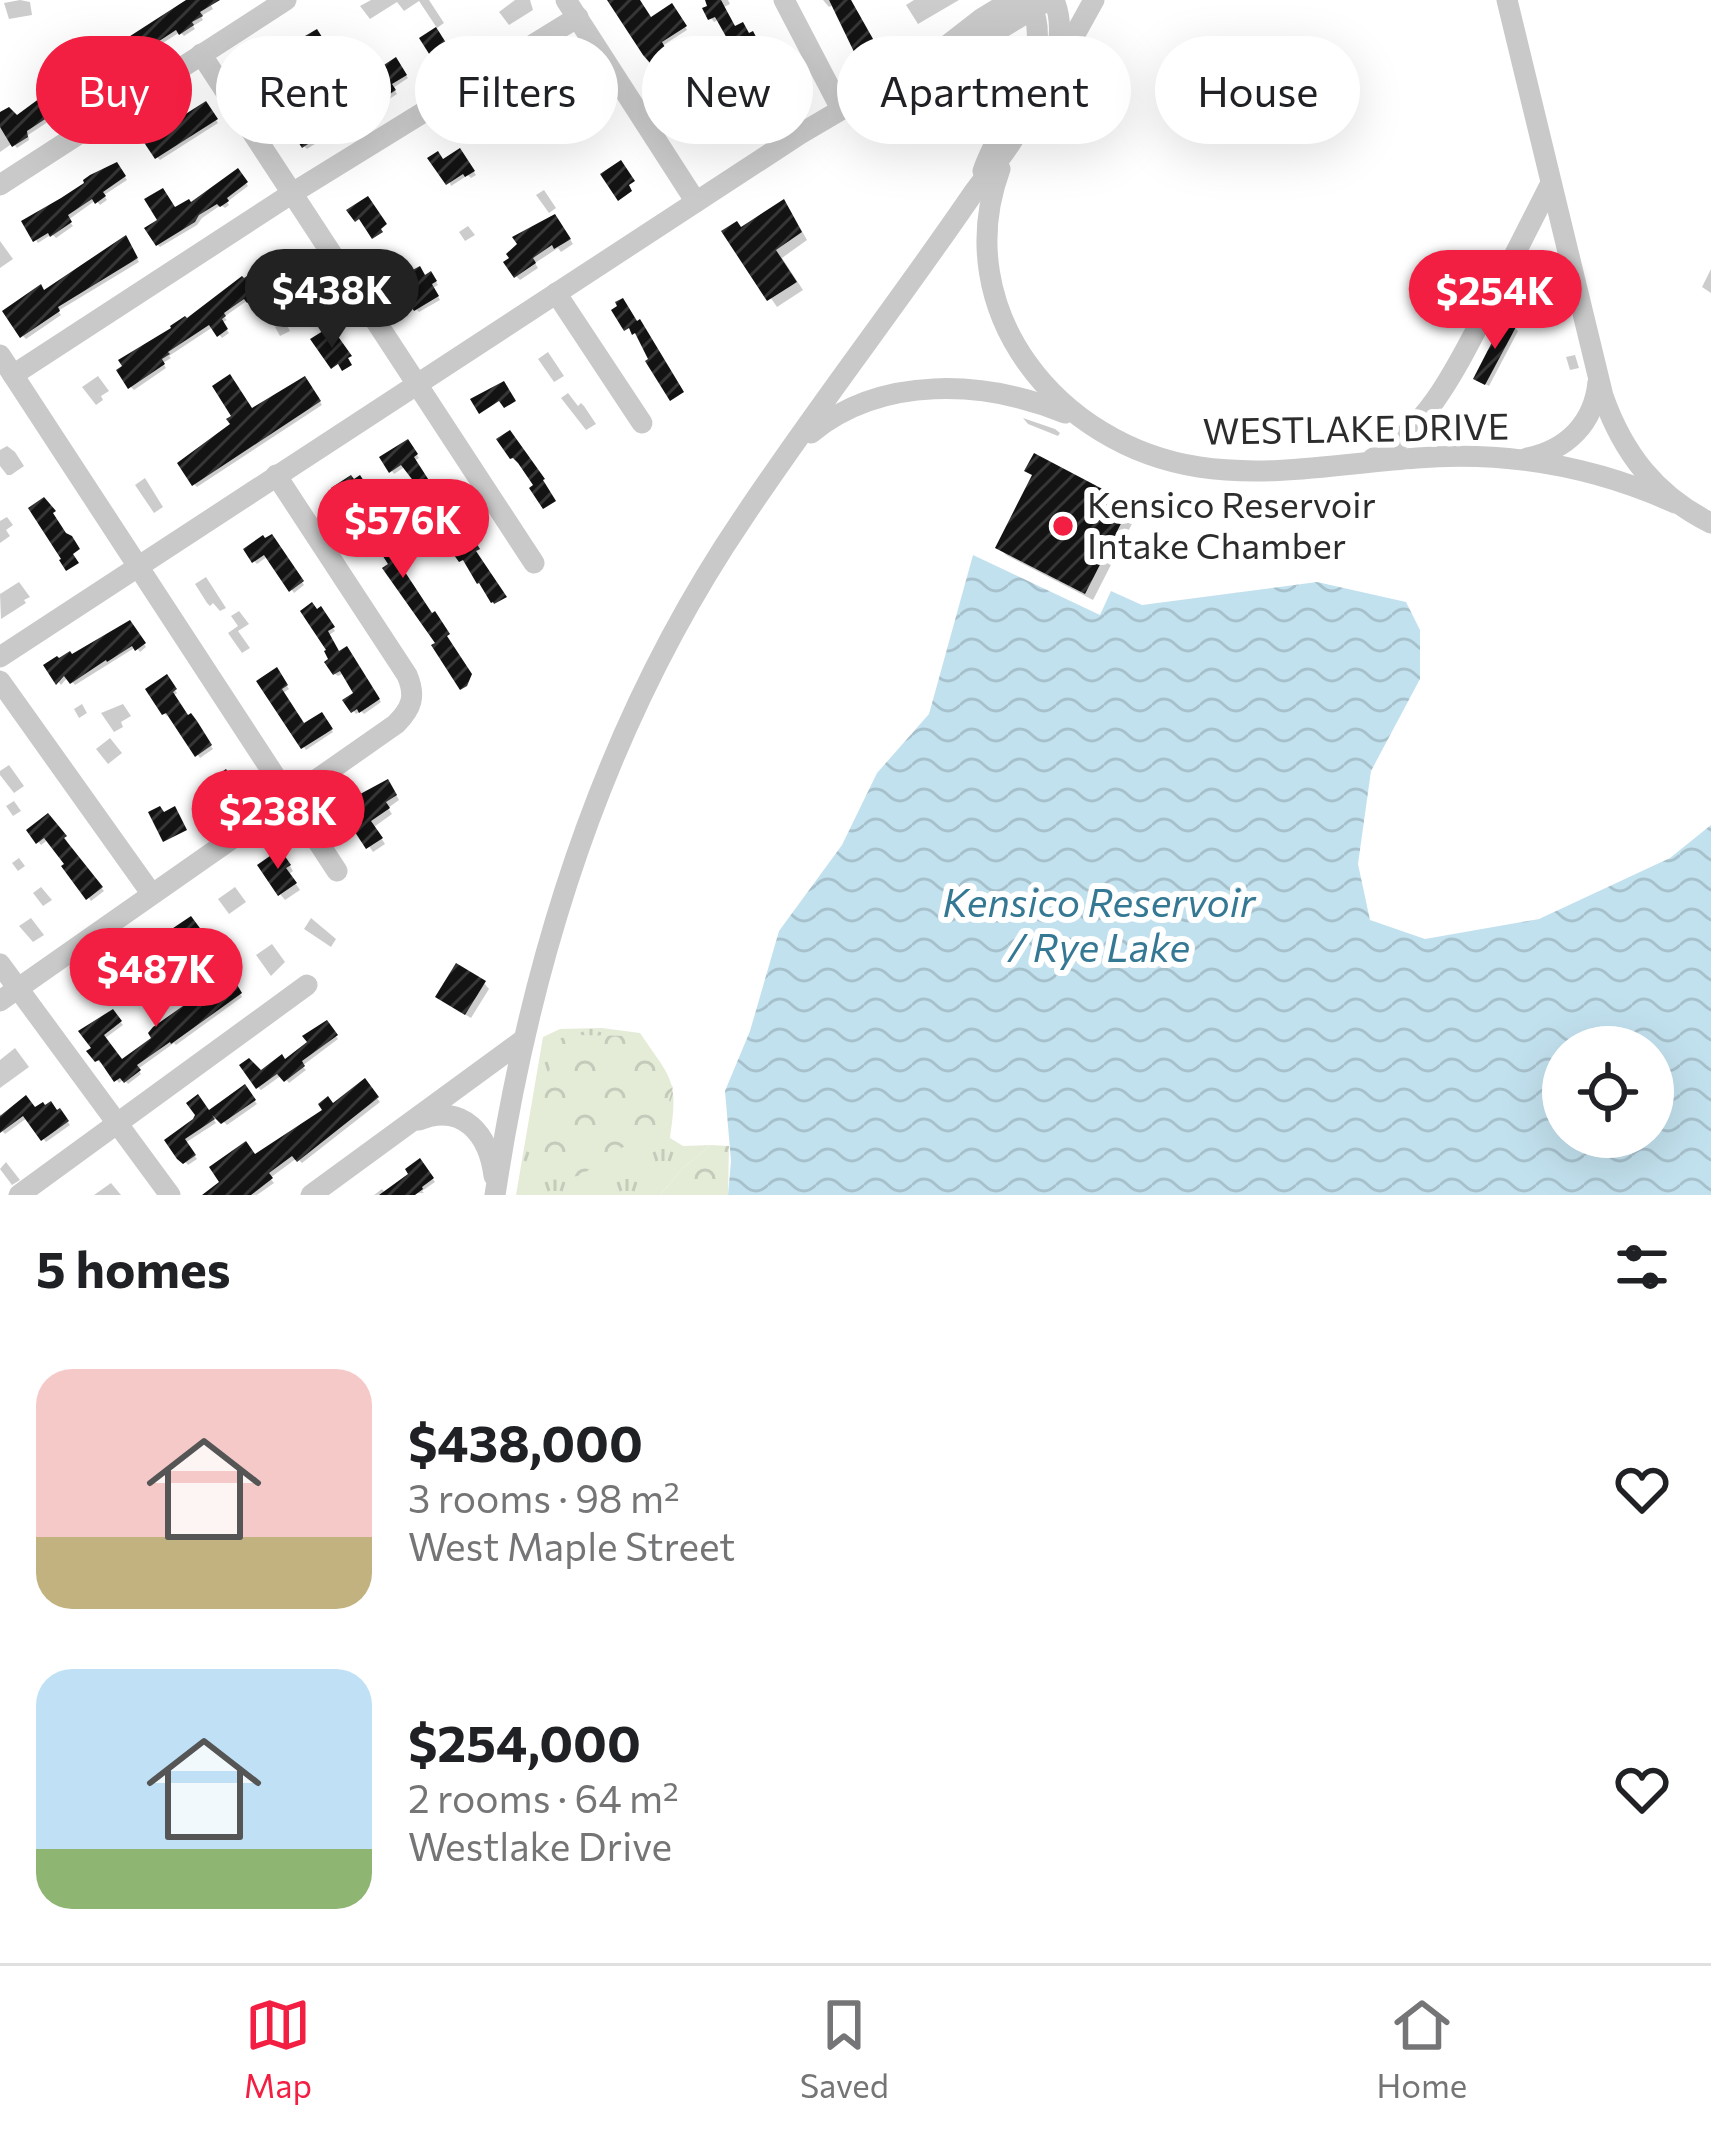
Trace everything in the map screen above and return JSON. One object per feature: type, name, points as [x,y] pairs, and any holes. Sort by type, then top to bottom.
[{"type":"street","points":[[0,185],[286,0]]},
{"type":"street","points":[[784,0],[837,101]]},
{"type":"street","points":[[1073,36],[1094,0]]},
{"type":"street","name":"WESTLAKE DRIVE","points":[[1507,0],[1612,422],[1655,486],[1675,503]]},
{"type":"street","points":[[1035,2],[1061,21],[1061,36]]},
{"type":"street","points":[[985,36],[1035,2]]},
{"type":"street","points":[[1035,2],[1038,36]]},
{"type":"street","points":[[13,375],[572,9],[696,202]]},
{"type":"street","points":[[201,54],[534,563]]},
{"type":"street","points":[[0,657],[837,112]]},
{"type":"street","name":"WESTLAKE DRIVE","points":[[495,1195],[523,1040],[570,871],[640,698],[714,564],[934,252],[1001,144]]},
{"type":"street","name":"WESTLAKE DRIVE","points":[[1004,144],[986,235],[993,291],[1002,318],[1031,372],[1055,396],[1109,434]]},
{"type":"street","points":[[1366,462],[1403,438],[1445,386],[1552,183]]},
{"type":"street","points":[[556,293],[642,423]]},
{"type":"street","points":[[0,355],[337,872]]},
{"type":"street","points":[[1524,459],[1554,449],[1580,429],[1596,400],[1597,370]]},
{"type":"street","name":"WESTLAKE DRIVE","points":[[774,474],[825,421],[874,398],[964,389],[1020,397],[1167,460],[1197,467],[1256,471],[1440,457],[1524,459],[1617,479],[1711,523]]},
{"type":"street","points":[[9,994],[403,717],[412,705],[407,675],[276,475]]},
{"type":"street","points":[[0,681],[151,893]]},
{"type":"street","points":[[0,964],[9,994],[117,1121],[170,1195]]},
{"type":"street","points":[[19,1195],[307,985]]},
{"type":"street","points":[[311,1195],[523,1040]]},
{"type":"street","points":[[407,1125],[446,1114],[473,1126],[489,1151],[495,1195]]},
{"type":"green space","points":[[560,1029],[640,1033],[659,1061],[673,1092],[670,1138],[683,1146],[711,1145],[660,1195],[516,1195],[543,1037]]},
{"type":"green space","points":[[630,1036],[673,1087],[663,1122],[650,1137],[613,1151],[582,1175],[540,1178],[532,1166],[552,1056],[561,1038]]},
{"type":"green space","points":[[711,1145],[729,1146],[728,1195],[660,1195],[683,1168]]},
{"type":"water","name":"Kensico Reservoir / Rye Lake","points":[[973,555],[1100,615],[1111,591],[1142,605],[1317,582],[1406,602],[1420,630],[1420,679],[1371,771],[1358,864],[1370,920],[1425,939],[1539,919],[1670,858],[1711,825],[1711,1195],[728,1195],[731,1161],[725,1091],[750,1031],[779,931],[842,845],[877,773],[929,714]]},
{"type":"building","points":[[186,0],[220,0],[200,12],[203,16],[179,35],[176,30],[167,36],[130,36]]},
{"type":"building","points":[[607,0],[640,0],[651,17],[672,3],[687,26],[671,36],[642,36],[642,53]]},
{"type":"building","points":[[705,0],[721,0],[735,26],[743,22],[756,36],[726,36],[715,17],[708,20],[702,8],[707,6]]},
{"type":"building","points":[[829,0],[851,0],[871,36],[846,36]]},
{"type":"building","points":[[396,57],[407,75],[392,84],[396,90],[391,93],[391,60]]},
{"type":"building","points":[[36,101],[36,125],[12,147],[0,127],[0,112],[9,107],[17,115]]},
{"type":"building","points":[[206,101],[216,120],[192,136],[192,110]]},
{"type":"building","points":[[145,144],[179,144],[155,159]]},
{"type":"building","points":[[460,148],[475,171],[446,185],[427,158],[438,151],[443,159]]},
{"type":"building","points":[[621,160],[635,181],[629,185],[632,191],[618,201],[600,174]]},
{"type":"building","points":[[117,162],[126,176],[103,192],[106,196],[95,204],[92,199],[68,215],[72,222],[33,242],[21,221]]},
{"type":"building","points":[[238,168],[248,182],[229,201],[199,215],[156,246],[144,228],[157,220],[144,199],[163,188],[175,207],[191,202]]},
{"type":"building","points":[[368,196],[387,224],[372,239],[359,219],[355,222],[346,210]]},
{"type":"building","points":[[784,199],[802,232],[776,250],[797,282],[767,301],[721,231],[737,221],[741,227]]},
{"type":"building","points":[[555,214],[571,239],[533,258],[536,263],[514,278],[503,262],[517,244],[512,237]]},
{"type":"building","points":[[126,235],[138,258],[58,307],[60,311],[20,338],[2,311],[41,284],[44,290]]},
{"type":"building","points":[[292,249],[303,265],[298,269],[302,277],[293,283],[288,275],[256,301],[244,299],[224,313],[228,329],[217,337],[209,325],[168,352],[162,359],[165,364],[128,389],[116,370],[122,366],[118,360],[187,318],[242,276]]},
{"type":"building","points":[[420,266],[425,275],[431,271],[439,296],[414,311],[406,298],[418,291],[407,273]]},
{"type":"building","points":[[623,298],[684,392],[670,401],[645,361],[635,333],[629,328],[624,331],[611,310]]},
{"type":"building","points":[[1504,319],[1517,325],[1485,385],[1473,379]]},
{"type":"building","points":[[323,331],[329,340],[337,335],[352,356],[348,358],[352,365],[342,371],[338,364],[331,369],[310,339]]},
{"type":"building","points":[[230,374],[252,408],[305,376],[321,401],[192,486],[177,463],[230,424],[226,419],[231,416],[212,386]]},
{"type":"building","points":[[504,381],[516,401],[504,408],[499,401],[479,414],[470,399]]},
{"type":"building","points":[[510,430],[556,501],[543,509],[529,488],[533,485],[496,439]]},
{"type":"building","points":[[408,439],[430,482],[436,479],[449,500],[435,509],[401,465],[389,473],[379,457]]},
{"type":"building","name":"Kensico Reservoir Intake Chamber","points":[[1034,453],[1131,504],[1085,594],[995,548],[1032,475],[1024,471]]},
{"type":"building","points":[[351,475],[354,479],[360,475],[368,487],[355,496],[432,613],[435,611],[472,674],[460,690],[431,645],[435,643],[382,568],[388,564],[375,544],[366,541],[331,488]]},
{"type":"building","points":[[44,497],[80,549],[73,554],[79,563],[66,571],[28,508]]},
{"type":"building","points":[[467,528],[480,549],[476,551],[507,597],[494,604],[463,560],[459,562],[451,551],[458,546],[453,538]]},
{"type":"building","points":[[272,534],[304,581],[289,592],[264,555],[252,563],[243,549]]},
{"type":"building","points":[[312,602],[317,609],[321,606],[335,627],[328,631],[339,651],[347,646],[380,699],[359,713],[357,709],[351,713],[342,700],[353,693],[340,671],[333,675],[324,662],[326,650],[300,611]]},
{"type":"building","points":[[130,620],[146,643],[106,660],[70,684],[64,676],[56,685],[43,665]]},
{"type":"building","points":[[277,667],[288,685],[282,689],[304,723],[322,712],[333,729],[301,749],[256,681]]},
{"type":"building","points":[[167,674],[177,689],[173,692],[212,745],[195,757],[145,689]]},
{"type":"building","points":[[226,769],[238,787],[205,809],[197,797],[209,788],[206,783]]},
{"type":"building","points":[[388,779],[397,795],[386,802],[390,808],[371,821],[383,838],[366,849],[338,806]]},
{"type":"building","points":[[160,806],[164,812],[175,806],[187,830],[163,842],[148,812]]},
{"type":"building","points":[[48,813],[103,887],[86,900],[44,838],[36,844],[26,830]]},
{"type":"building","points":[[280,849],[297,883],[278,896],[257,865]]},
{"type":"building","points":[[191,916],[208,939],[193,950],[185,938],[167,951],[174,961],[120,1005],[100,977],[114,966],[122,975],[147,955],[142,949]]},
{"type":"building","points":[[456,963],[486,981],[465,1015],[435,997]]},
{"type":"building","points":[[230,973],[242,993],[137,1065],[141,1070],[124,1083],[120,1078],[114,1082],[99,1060],[95,1062],[86,1051],[91,1048],[78,1031],[113,1009],[122,1021],[104,1035],[122,1059],[151,1038],[148,1033],[153,1027]]},
{"type":"building","points":[[327,1020],[338,1035],[302,1061],[305,1066],[284,1082],[277,1074],[256,1089],[239,1065],[249,1058],[261,1070],[282,1054],[285,1059],[307,1042],[302,1036]]},
{"type":"building","points":[[365,1078],[379,1097],[297,1162],[292,1156],[251,1195],[202,1195],[219,1182],[209,1167],[246,1141],[255,1154],[322,1110],[318,1104],[328,1096],[333,1103]]},
{"type":"building","points":[[245,1084],[256,1100],[221,1124],[212,1115],[215,1119],[185,1139],[196,1155],[183,1164],[177,1159],[164,1140],[193,1119],[186,1103],[198,1094],[209,1110]]},
{"type":"building","points":[[26,1095],[35,1107],[51,1101],[69,1121],[41,1141],[23,1116],[0,1133],[0,1116]]},
{"type":"building","points":[[420,1158],[434,1178],[423,1189],[415,1195],[379,1195],[408,1174],[405,1169]]},
{"type":"place","name":"Kensico Reservoir Intake Chamber","points":[[1063,526]]}]
